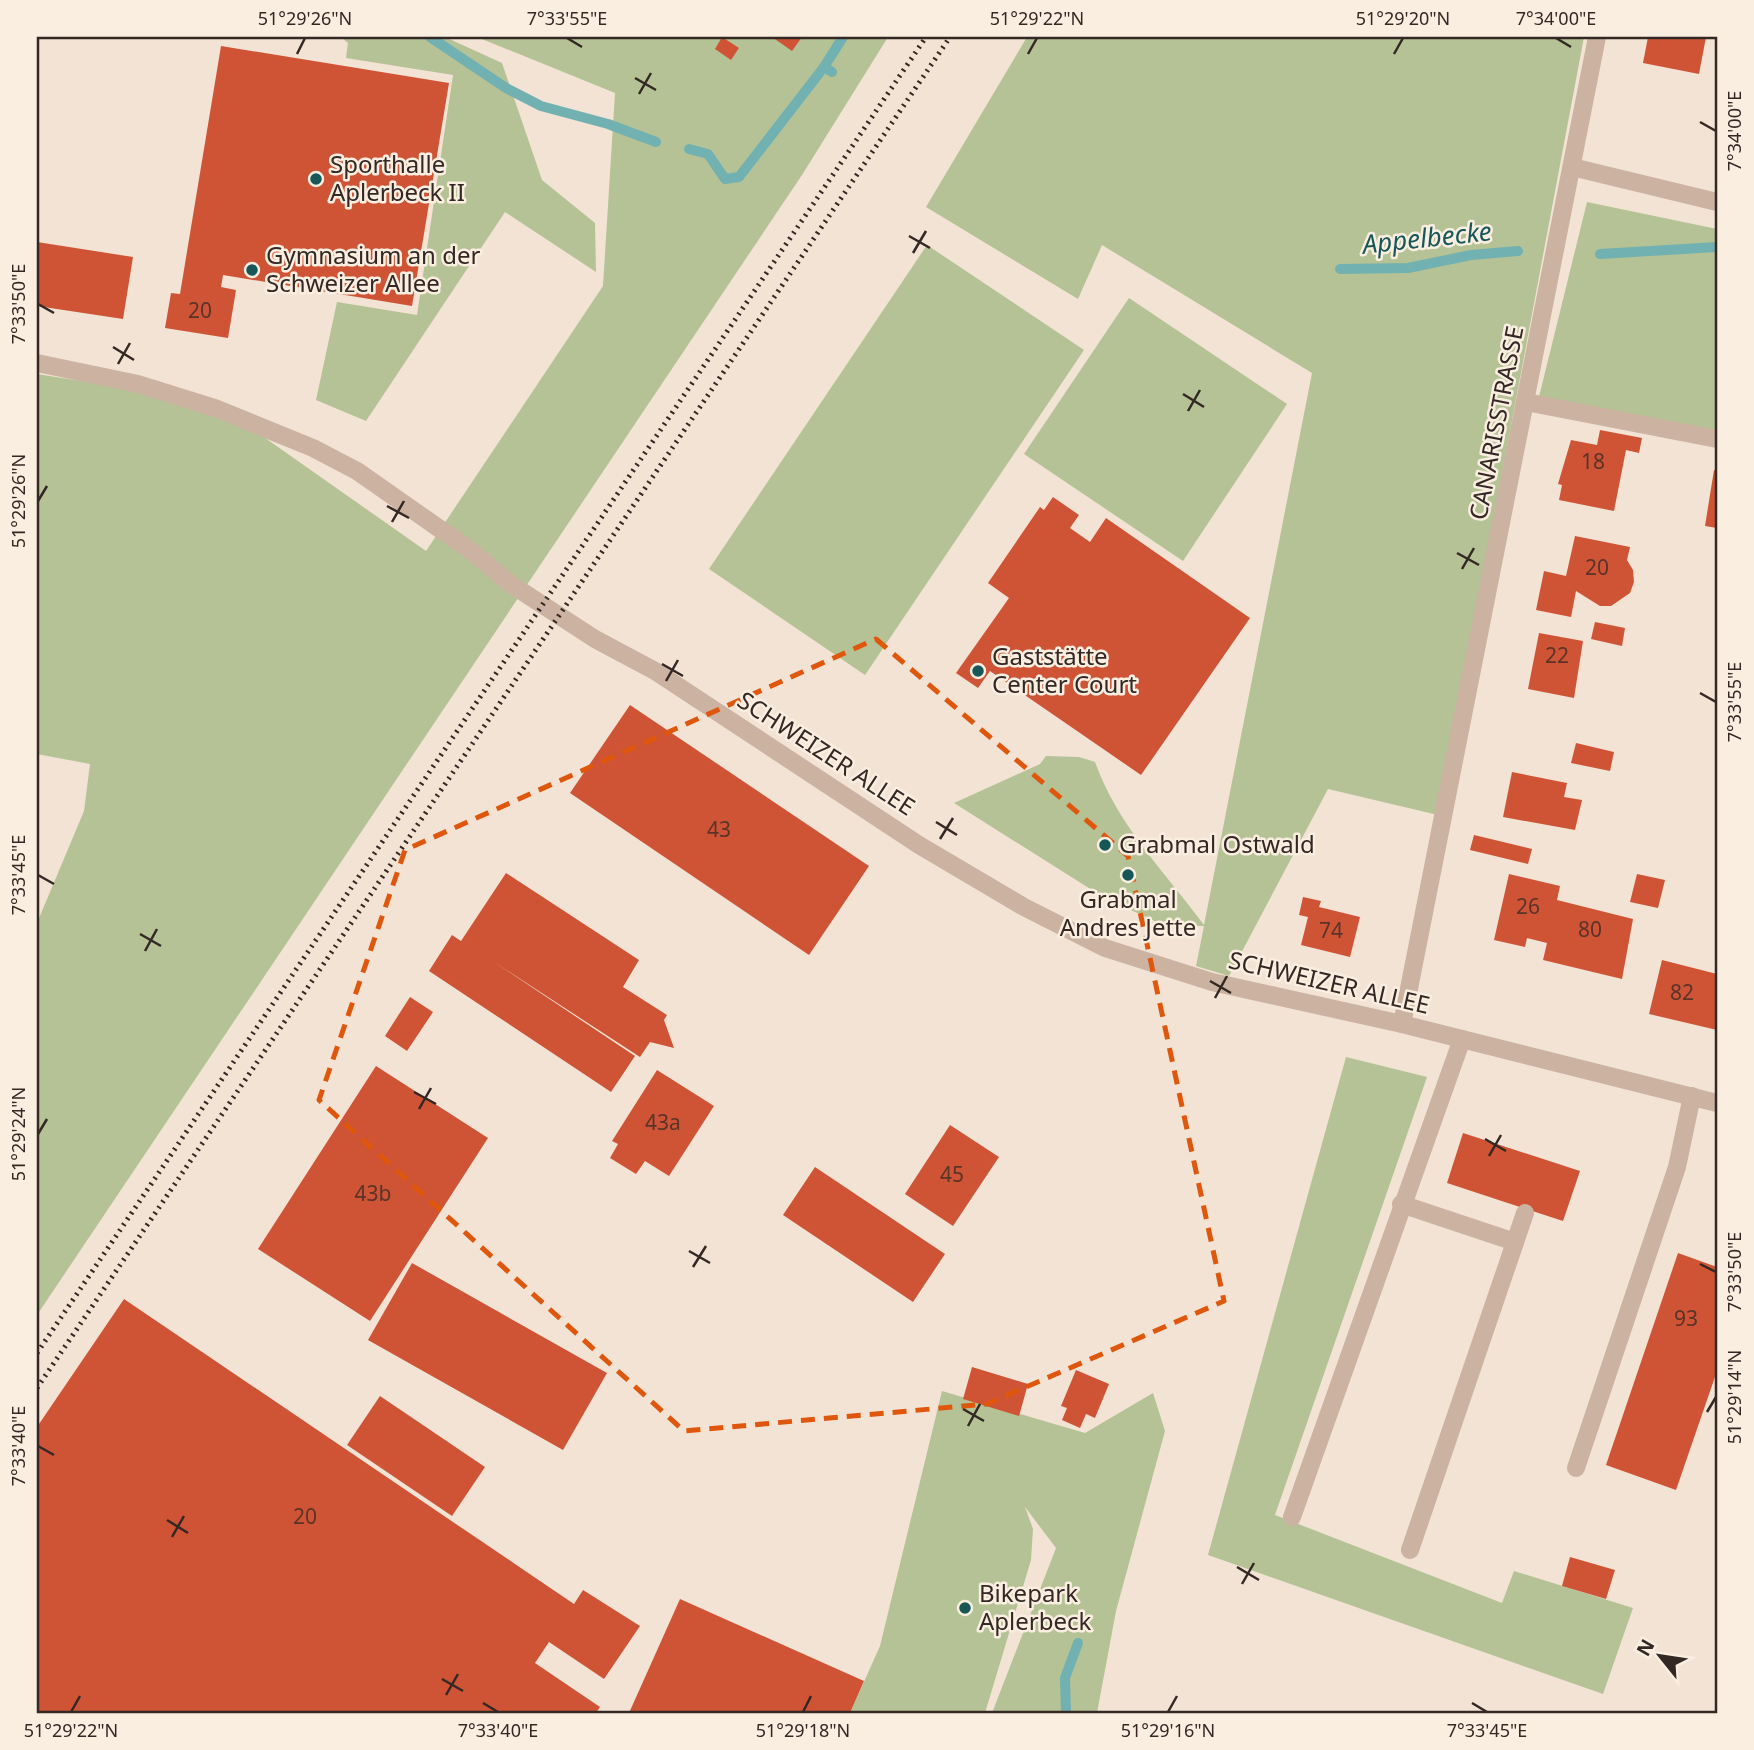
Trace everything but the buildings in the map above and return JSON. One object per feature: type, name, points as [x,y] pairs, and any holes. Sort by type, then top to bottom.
[{"type":"street","name":"CANARISSTRASSE","points":[[1402,1024],[1597,37]]},
{"type":"street","points":[[1572,167],[1717,202]]},
{"type":"street","name":"SCHWEIZER ALLEE","points":[[37,363],[138,384],[215,408],[313,448],[356,471],[471,550],[509,583],[594,639],[655,671],[919,845],[1024,907],[1105,948],[1212,982],[1402,1024],[1717,1102]]},
{"type":"street","points":[[1526,402],[1717,439]]},
{"type":"street","points":[[1292,1517],[1401,1204],[1462,1039]]},
{"type":"street","points":[[1576,1468],[1677,1167],[1692,1096]]},
{"type":"street","points":[[1401,1204],[1515,1242]]},
{"type":"street","points":[[1410,1550],[1525,1213]]},
{"type":"highlighted area","points":[[876,639],[1128,856],[1224,1301],[987,1404],[684,1431],[319,1100],[405,850]]},
{"type":"green space","points":[[341,37],[445,37],[502,63],[542,180],[595,223],[596,272],[505,212],[366,421],[316,400],[337,302],[417,315],[453,75],[346,58],[348,43]]},
{"type":"green space","points":[[477,37],[888,37],[802,175],[37,1315],[37,923],[84,811],[90,764],[37,754],[37,374],[144,391],[220,414],[258,433],[426,551],[603,286],[615,93]]},
{"type":"green space","points":[[1027,37],[1584,37],[1438,815],[1328,789],[1229,976],[1196,966],[1204,926],[1163,925],[1103,897],[954,803],[1040,764],[1046,756],[1079,757],[1095,762],[1129,828],[1204,925],[1312,373],[1102,245],[1078,299],[926,207]]},
{"type":"green space","points":[[1587,202],[1717,229],[1717,433],[1538,401]]},
{"type":"green space","points":[[927,245],[1084,350],[865,675],[709,569]]},
{"type":"green space","points":[[1129,298],[1287,404],[1183,561],[1024,454]]},
{"type":"green space","points":[[1346,1057],[1427,1077],[1275,1515],[1502,1603],[1514,1571],[1633,1608],[1603,1694],[1208,1555]]},
{"type":"green space","points":[[942,1391],[1085,1433],[1153,1393],[1165,1431],[1116,1611],[1097,1713],[992,1713],[1056,1548],[1025,1507],[1033,1529],[1031,1560],[985,1713],[850,1713],[880,1646]]},
{"type":"waterway","name":"Appelbecke","points":[[430,37],[506,88],[541,106],[608,124],[656,142]]},
{"type":"waterway","points":[[824,67],[843,37]]},
{"type":"waterway","name":"Appelbecke","points":[[689,149],[708,154],[725,179],[739,177],[824,67],[832,72]]},
{"type":"waterway","name":"Appelbecke","points":[[1600,254],[1717,247]]},
{"type":"waterway","name":"Appelbecke","points":[[1340,269],[1408,268],[1471,255],[1518,251]]},
{"type":"waterway","points":[[1066,1713],[1065,1678],[1078,1643]]},
{"type":"railway","points":[[37,1353],[926,37]]},
{"type":"railway","points":[[37,1388],[950,37]]},
{"type":"place","name":"Sporthalle Aplerbeck II","points":[[316,179]]},
{"type":"place","name":"Gymnasium an der Schweizer Allee","points":[[252,270]]},
{"type":"place","name":"Gaststätte Center Court","points":[[978,671]]},
{"type":"place","name":"Grabmal Ostwald","points":[[1105,845]]},
{"type":"place","name":"Grabmal Andres Jette","points":[[1128,875]]},
{"type":"place","name":"Bikepark Aplerbeck","points":[[965,1608]]}]
